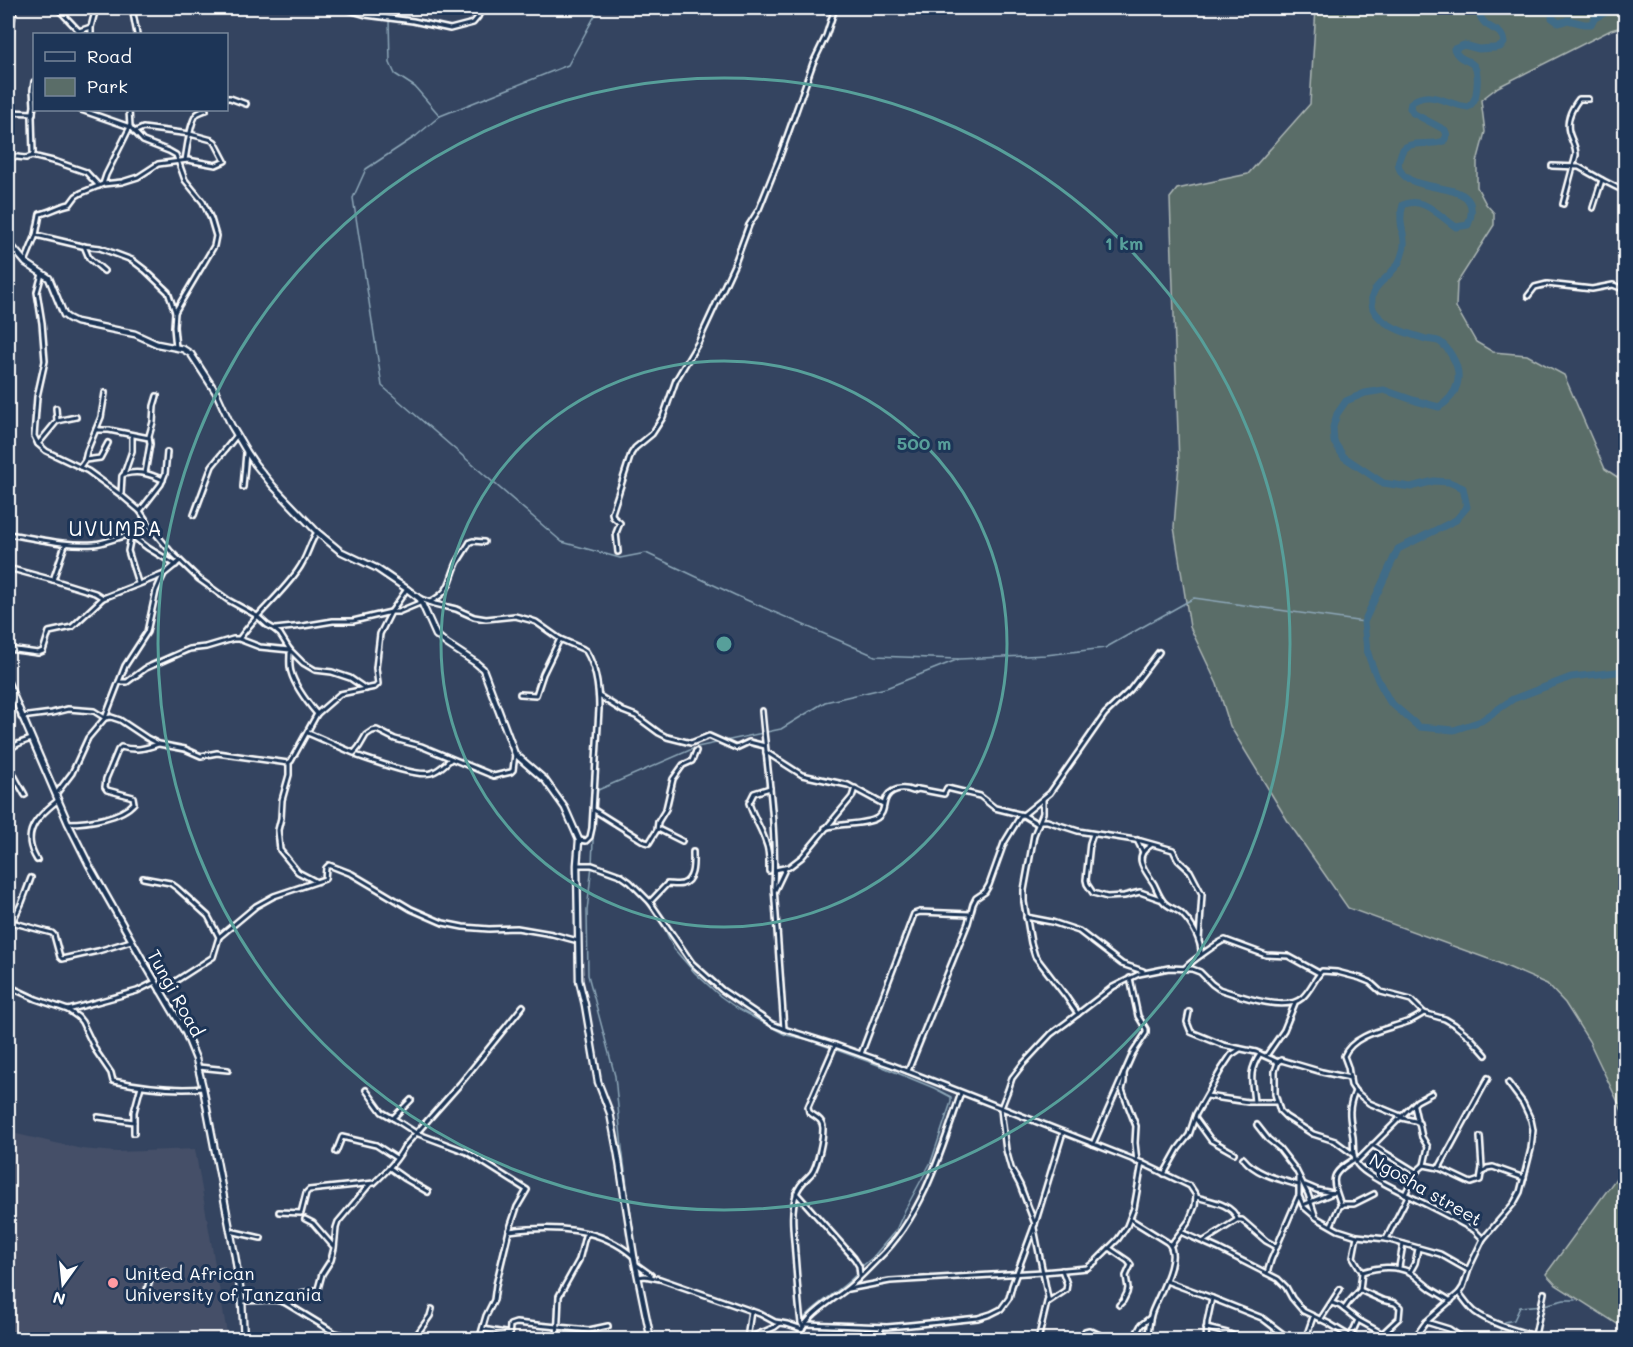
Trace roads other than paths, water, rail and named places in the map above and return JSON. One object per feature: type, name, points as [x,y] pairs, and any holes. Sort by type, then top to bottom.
[{"type":"street","points":[[8,52],[13,8]]},
{"type":"street","points":[[61,8],[61,12],[72,22],[78,33],[91,27]]},
{"type":"street","points":[[91,33],[96,8]]},
{"type":"street","points":[[132,8],[137,33]]},
{"type":"street","points":[[342,8],[366,15],[450,28],[473,22],[482,8]]},
{"type":"street","points":[[618,552],[616,533],[620,523],[612,513],[628,461],[634,448],[652,434],[663,417],[676,380],[698,343],[718,301],[779,159],[835,8]]},
{"type":"street","points":[[228,98],[246,104]]},
{"type":"street","points":[[1563,204],[1576,150],[1568,124],[1572,108],[1579,99],[1588,99]]},
{"type":"street","points":[[84,111],[130,127],[143,141],[173,153],[185,180],[203,202],[211,219],[216,236],[214,246],[175,312]]},
{"type":"street","points":[[101,185],[130,127],[129,111]]},
{"type":"street","points":[[185,160],[196,116],[204,111]]},
{"type":"street","points":[[8,112],[33,113],[32,156]]},
{"type":"street","points":[[25,262],[36,235],[40,214],[70,204],[78,195],[101,185],[138,177],[158,164],[185,160],[216,165],[225,161],[214,141],[190,134],[143,128],[134,132]]},
{"type":"street","points":[[8,156],[26,158],[32,156],[57,162],[86,172],[101,185]]},
{"type":"street","points":[[1551,166],[1579,167],[1618,188],[1626,187]]},
{"type":"street","points":[[1593,208],[1602,180]]},
{"type":"street","points":[[36,235],[100,248],[135,262],[145,270],[168,292],[175,312],[176,348]]},
{"type":"street","points":[[8,242],[25,262],[51,282],[64,315],[68,318],[76,322],[135,334],[157,344],[188,352],[194,357],[217,393],[237,435],[255,464],[317,532],[340,551],[366,562],[421,600],[456,609],[480,619],[511,616],[530,620],[560,639],[586,651],[595,675],[599,696],[594,810],[590,837],[586,841],[579,840]]},
{"type":"street","points":[[84,246],[89,258],[104,271]]},
{"type":"street","points":[[42,273],[38,292],[45,362],[37,391],[34,436],[38,444],[46,451],[88,471],[121,495],[140,511],[152,529],[206,585],[274,628],[290,650],[310,668],[344,676],[366,689]]},
{"type":"street","points":[[1528,296],[1535,287],[1547,284],[1592,289],[1613,285],[1626,290]]},
{"type":"street","points":[[80,467],[85,460],[102,414],[105,393]]},
{"type":"street","points":[[145,473],[157,396]]},
{"type":"street","points":[[56,408],[57,421]]},
{"type":"street","points":[[38,444],[57,421],[76,417]]},
{"type":"street","points":[[96,430],[110,429],[149,438]]},
{"type":"street","points":[[121,495],[122,476],[132,451],[132,435]]},
{"type":"street","points":[[194,515],[210,469],[237,435]]},
{"type":"street","points":[[85,460],[100,458],[108,443]]},
{"type":"street","points":[[140,511],[164,480],[167,452]]},
{"type":"street","points":[[243,487],[247,452]]},
{"type":"street","points":[[124,474],[145,473],[164,480]]},
{"type":"street","points":[[239,639],[257,616],[274,601],[299,569],[317,532]]},
{"type":"street","points":[[8,534],[65,544],[98,543],[131,535]]},
{"type":"street","points":[[131,535],[176,565]]},
{"type":"street","points":[[131,535],[128,551],[138,583]]},
{"type":"street","points":[[429,602],[445,592],[470,542],[484,542]]},
{"type":"street","points":[[53,580],[65,544]]},
{"type":"street","points":[[8,650],[38,653],[43,651],[49,632],[72,627],[103,598],[164,574],[181,561]]},
{"type":"street","points":[[8,568],[95,593],[103,598]]},
{"type":"street","points":[[37,860],[30,846],[32,829],[72,774],[88,738],[105,718],[128,660],[147,632],[156,591],[164,574]]},
{"type":"street","points":[[316,882],[298,872],[280,850],[278,830],[282,800],[289,775],[289,763],[317,714],[340,694],[375,687],[378,684],[376,668],[379,639],[391,612],[407,589]]},
{"type":"street","points":[[274,628],[328,621],[353,621],[398,612],[421,600]]},
{"type":"street","points":[[308,733],[354,753],[366,735],[377,730],[395,739],[422,746],[496,776],[513,770],[515,754],[483,669],[436,635],[421,600]]},
{"type":"street","points":[[119,682],[127,682],[146,668],[189,649],[206,647],[233,639],[239,639],[255,646],[290,650]]},
{"type":"street","points":[[520,694],[536,695],[543,674],[560,639]]},
{"type":"street","points":[[290,650],[291,674],[317,714]]},
{"type":"street","points":[[908,1071],[976,898],[985,892],[989,885],[1004,843],[1022,815],[1050,793],[1105,714],[1130,690],[1159,652]]},
{"type":"street","name":"Tungi Road","points":[[8,683],[68,823],[89,865],[185,1032],[198,1067],[242,1301],[244,1340]]},
{"type":"street","points":[[599,696],[672,739],[691,742],[709,736],[736,748],[749,742],[765,746]]},
{"type":"street","points":[[21,717],[69,709],[94,711],[105,718],[120,720],[159,744],[185,749],[203,756],[217,753],[289,763]]},
{"type":"street","points":[[762,711],[771,787],[774,891],[784,1029]]},
{"type":"street","points":[[25,795],[15,778],[10,763],[10,751],[31,739]]},
{"type":"street","points":[[68,823],[120,814],[131,807],[135,802],[133,797],[107,790],[105,787],[118,750],[121,747],[142,750],[159,744]]},
{"type":"street","points":[[594,810],[646,843],[650,842],[658,829],[658,822],[669,800],[673,779],[683,765],[692,761],[696,751]]},
{"type":"street","points":[[766,752],[802,775],[843,783],[884,805]]},
{"type":"street","points":[[515,754],[545,780],[565,808],[579,840],[577,865],[579,981],[598,1082],[610,1113],[635,1264],[651,1340]]},
{"type":"street","points":[[358,756],[411,772],[427,774],[436,771],[451,759]]},
{"type":"street","points":[[769,871],[769,850],[749,802],[754,793],[771,787]]},
{"type":"street","points":[[775,870],[786,868],[802,857],[852,797],[855,788]]},
{"type":"street","points":[[825,828],[872,820],[882,814],[886,797],[894,790],[918,789],[944,794],[947,788],[980,796],[995,808],[1039,822],[1047,821],[1068,829],[1137,840],[1173,850],[1178,860],[1190,871],[1202,894],[1199,940],[1201,955]]},
{"type":"street","points":[[1043,798],[1043,809],[1034,835],[1024,890],[1026,918],[1035,956],[1078,1014]]},
{"type":"street","points":[[658,829],[682,842]]},
{"type":"street","points":[[1093,834],[1086,880],[1087,886],[1093,893],[1107,897],[1140,892],[1162,899]]},
{"type":"street","points":[[1137,840],[1143,852]]},
{"type":"street","points":[[1152,844],[1143,852],[1142,865],[1162,899],[1168,906],[1183,915],[1199,940]]},
{"type":"street","points":[[650,902],[667,885],[683,884],[689,879],[692,873],[693,852]]},
{"type":"street","points":[[160,991],[213,957],[219,937],[256,906],[274,896],[325,879],[326,867],[329,865],[352,874],[411,909],[443,923],[489,929],[517,928],[578,941]]},
{"type":"street","points":[[577,865],[592,865],[620,875],[636,888],[650,902],[687,956],[702,973],[746,1008],[772,1024],[908,1071],[1094,1144],[1190,1186],[1196,1197],[1193,1213],[1171,1245],[1172,1259],[1166,1281],[1150,1318],[1147,1340]]},
{"type":"street","points":[[774,891],[786,868]]},
{"type":"street","points":[[8,931],[31,878]]},
{"type":"street","points":[[143,878],[170,883],[177,888],[208,916],[219,937]]},
{"type":"street","points":[[861,1054],[914,914],[920,912],[970,914]]},
{"type":"street","points":[[1026,918],[1052,922],[1079,931],[1122,964],[1144,972]]},
{"type":"street","points":[[11,922],[54,934],[62,959],[132,940]]},
{"type":"street","points":[[1185,968],[1224,940],[1266,955],[1288,956],[1319,973]]},
{"type":"street","points":[[1038,1340],[1043,1313],[1048,1302],[1048,1292],[1042,1272],[1035,1225],[1010,1166],[1005,1139],[1001,1108],[1012,1078],[1051,1035],[1113,987],[1144,972],[1185,968],[1200,972],[1214,987],[1228,992],[1268,1003],[1296,1002]]},
{"type":"street","points":[[1266,1056],[1284,1030],[1296,1002],[1311,989],[1319,973],[1325,970],[1365,980],[1381,992],[1411,1000],[1424,1013],[1455,1025],[1470,1037],[1486,1055]]},
{"type":"street","points":[[1094,1144],[1132,1053],[1146,1031],[1138,1016],[1130,978]]},
{"type":"street","points":[[68,1010],[137,991],[155,982]]},
{"type":"street","points":[[8,986],[30,997],[68,1010],[78,1017],[111,1073],[113,1081],[166,1089],[203,1088]]},
{"type":"street","points":[[279,1212],[301,1213],[306,1193],[311,1190],[374,1183],[390,1168],[404,1147],[460,1084],[523,1006]]},
{"type":"street","points":[[1190,1012],[1187,1022],[1191,1032],[1223,1045],[1260,1054],[1278,1062],[1284,1060],[1350,1078]]},
{"type":"street","points":[[1418,1122],[1369,1103],[1355,1091],[1351,1085],[1344,1056],[1346,1050],[1353,1044],[1373,1033],[1408,1022],[1424,1013]]},
{"type":"street","points":[[803,1327],[797,1291],[793,1211],[796,1192],[812,1172],[818,1157],[823,1126],[820,1120],[809,1112],[808,1107],[835,1045]]},
{"type":"street","points":[[1164,1174],[1172,1158],[1189,1135],[1198,1110],[1227,1060],[1240,1049]]},
{"type":"street","points":[[1254,1102],[1251,1071],[1260,1054]]},
{"type":"street","points":[[1207,1096],[1235,1101],[1276,1102],[1275,1071],[1278,1062]]},
{"type":"street","points":[[198,1067],[228,1070]]},
{"type":"street","points":[[1124,1072],[1125,1082],[1122,1090],[1136,1126],[1137,1162]]},
{"type":"street","points":[[1438,1168],[1488,1078]]},
{"type":"street","points":[[1413,1340],[1426,1322],[1459,1293],[1483,1239],[1514,1203],[1520,1192],[1531,1149],[1533,1130],[1523,1103],[1508,1083]]},
{"type":"street","points":[[134,1133],[135,1106],[141,1086]]},
{"type":"street","points":[[366,1090],[382,1112],[393,1119],[416,1133],[467,1152],[527,1190],[517,1207],[509,1231],[501,1260],[494,1302],[486,1316],[480,1340]]},
{"type":"street","points":[[1355,1091],[1349,1113],[1355,1159]]},
{"type":"street","points":[[800,1340],[803,1327],[828,1303],[848,1289],[889,1248],[904,1226],[925,1189],[944,1148],[961,1093]]},
{"type":"street","points":[[1341,1205],[1334,1192],[1337,1171],[1372,1145],[1413,1105],[1432,1093]]},
{"type":"street","points":[[393,1119],[411,1100]]},
{"type":"street","name":"Ngosha street","points":[[1276,1102],[1286,1117],[1313,1134],[1335,1141],[1355,1159],[1365,1172],[1463,1224],[1483,1239]]},
{"type":"street","points":[[1386,1239],[1416,1172],[1424,1165],[1428,1148],[1422,1137],[1413,1105]]},
{"type":"street","points":[[98,1117],[134,1122]]},
{"type":"street","points":[[1194,1118],[1208,1137],[1234,1153]]},
{"type":"street","points":[[1257,1125],[1296,1170],[1301,1185],[1311,1201],[1315,1216]]},
{"type":"street","points":[[638,1277],[653,1277],[700,1292],[775,1322],[803,1327],[883,1327],[972,1320],[991,1314],[1001,1309],[1009,1298],[1035,1225],[1063,1132]]},
{"type":"street","points":[[336,1152],[342,1137],[376,1145],[396,1158]]},
{"type":"street","points":[[1424,1165],[1438,1168],[1471,1183],[1480,1180],[1482,1173],[1480,1137]]},
{"type":"street","points":[[1372,1145],[1416,1172]]},
{"type":"street","points":[[1243,1158],[1262,1174],[1317,1190],[1334,1192]]},
{"type":"street","points":[[848,1289],[890,1281],[1087,1268],[1124,1232],[1136,1200],[1142,1164]]},
{"type":"street","points":[[1482,1173],[1487,1168],[1493,1167],[1524,1178]]},
{"type":"street","points":[[390,1168],[428,1192]]},
{"type":"street","points":[[284,1302],[301,1293],[318,1288],[322,1274],[331,1260],[338,1222],[371,1182]]},
{"type":"street","points":[[1267,1273],[1299,1196],[1301,1185]]},
{"type":"street","points":[[796,1192],[857,1264],[860,1269],[859,1277]]},
{"type":"street","points":[[1304,1205],[1334,1192]]},
{"type":"street","points":[[1331,1226],[1341,1205],[1354,1203],[1374,1194]]},
{"type":"street","points":[[1299,1196],[1315,1216],[1338,1230],[1357,1236],[1386,1239],[1440,1254],[1468,1270]]},
{"type":"street","points":[[1196,1197],[1228,1207],[1236,1214],[1237,1220]]},
{"type":"street","points":[[1130,1219],[1171,1245]]},
{"type":"street","points":[[305,1220],[313,1223],[334,1248]]},
{"type":"street","points":[[1204,1241],[1237,1220],[1242,1220],[1266,1241],[1277,1247]]},
{"type":"street","points":[[509,1231],[537,1227],[563,1228],[591,1233],[619,1245],[634,1257]]},
{"type":"street","points":[[230,1231],[261,1238]]},
{"type":"street","points":[[1181,1232],[1204,1241],[1282,1282],[1300,1308],[1350,1338],[1358,1320]]},
{"type":"street","points":[[557,1340],[560,1293],[579,1260],[585,1236],[591,1233]]},
{"type":"street","points":[[1344,1309],[1360,1290],[1362,1272],[1353,1257],[1357,1236]]},
{"type":"street","points":[[1399,1267],[1403,1244]]},
{"type":"street","points":[[1108,1248],[1131,1265],[1126,1276],[1127,1293],[1119,1305]]},
{"type":"street","points":[[1410,1272],[1418,1249]]},
{"type":"street","points":[[635,1264],[653,1277]]},
{"type":"street","points":[[857,1264],[868,1269]]},
{"type":"street","points":[[1362,1272],[1385,1267],[1399,1267],[1410,1272],[1451,1301]]},
{"type":"street","points":[[146,1296],[149,1279],[164,1270]]},
{"type":"street","points":[[1048,1302],[1066,1290],[1067,1284],[1062,1270]]},
{"type":"street","points":[[1166,1281],[1262,1318],[1291,1340]]},
{"type":"street","points":[[1320,1320],[1340,1289]]},
{"type":"street","points":[[1360,1290],[1400,1307],[1399,1318],[1383,1333]]},
{"type":"street","points":[[1459,1293],[1474,1310],[1490,1320],[1535,1338],[1544,1293]]},
{"type":"street","points":[[1206,1340],[1212,1298]]},
{"type":"street","points":[[242,1301],[284,1302],[335,1333],[365,1340]]},
{"type":"street","points":[[1332,1304],[1394,1339]]},
{"type":"street","points":[[412,1340],[430,1316],[432,1309]]},
{"type":"street","points":[[747,1339],[751,1311]]},
{"type":"street","points":[[1305,1340],[1313,1317]]},
{"type":"street","points":[[1133,1340],[1141,1324],[1150,1318]]},
{"type":"street","points":[[1426,1322],[1449,1329],[1465,1340]]},
{"type":"street","points":[[509,1340],[510,1325],[516,1323],[571,1330],[591,1330],[608,1326]]},
{"type":"street","points":[[747,1339],[780,1323]]},
{"type":"street","points":[[877,1340],[883,1327]]},
{"type":"street","points":[[1206,1328],[1243,1340]]},
{"type":"street","points":[[483,1329],[510,1334]]},
{"type":"street","points":[[1081,1340],[1085,1331],[1089,1330],[1110,1340]]},
{"type":"waterway","points":[[389,8],[389,16]]},
{"type":"waterway","points":[[599,8],[568,65],[440,116],[416,136],[366,169],[353,198],[382,386],[562,542],[620,558],[646,553],[875,656],[958,659]]},
{"type":"waterway","points":[[1484,8],[1479,12],[1481,19],[1500,33],[1504,43],[1494,48],[1479,49],[1464,45],[1454,49],[1461,58],[1476,69],[1477,86],[1474,100],[1468,107],[1432,97],[1425,97],[1411,103],[1410,108],[1413,113],[1445,130],[1447,135],[1444,141],[1406,147],[1399,162],[1400,170],[1407,178],[1459,193],[1468,199],[1471,209],[1468,225],[1456,227],[1424,205],[1417,203],[1403,205],[1401,219],[1404,248],[1399,263],[1376,288],[1372,297],[1374,310],[1386,323],[1402,331],[1438,341],[1444,345],[1456,363],[1458,371],[1455,391],[1439,407],[1384,390],[1365,393],[1346,401],[1337,414],[1333,427],[1334,442],[1344,457],[1383,483],[1411,487],[1434,481],[1449,482],[1463,488],[1467,507],[1456,520],[1398,549],[1364,622],[1367,650],[1378,680],[1390,702],[1419,727],[1454,730],[1481,721],[1513,699],[1571,677],[1626,671]]},
{"type":"waterway","points":[[1568,8],[1553,12],[1552,18],[1559,23],[1568,20],[1591,24],[1595,18],[1614,8]]},
{"type":"waterway","points":[[389,20],[390,63],[395,74],[415,87],[440,116]]},
{"type":"waterway","points":[[725,741],[781,729],[825,702],[886,688],[959,659],[1046,655],[1105,648],[1194,598],[1364,622]]},
{"type":"waterway","points":[[595,809],[598,790],[697,747],[721,742]]},
{"type":"waterway","points":[[594,816],[587,911],[588,975],[615,1076],[622,1148],[639,1265]]},
{"type":"waterway","points":[[660,919],[674,949],[695,973],[738,1009],[786,1035],[806,1039],[878,1065],[951,1097],[931,1162],[896,1230],[873,1257],[860,1268]]},
{"type":"waterway","points":[[640,1269],[648,1315]]},
{"type":"waterway","points":[[796,1340],[797,1330],[810,1312],[858,1272]]},
{"type":"waterway","points":[[1500,1340],[1500,1333],[1505,1322],[1514,1320],[1520,1307],[1576,1300]]},
{"type":"place","name":"United African University of Tanzania","points":[[113,1283]]},
{"type":"district","name":"UVUMBA","points":[[116,527]]}]
